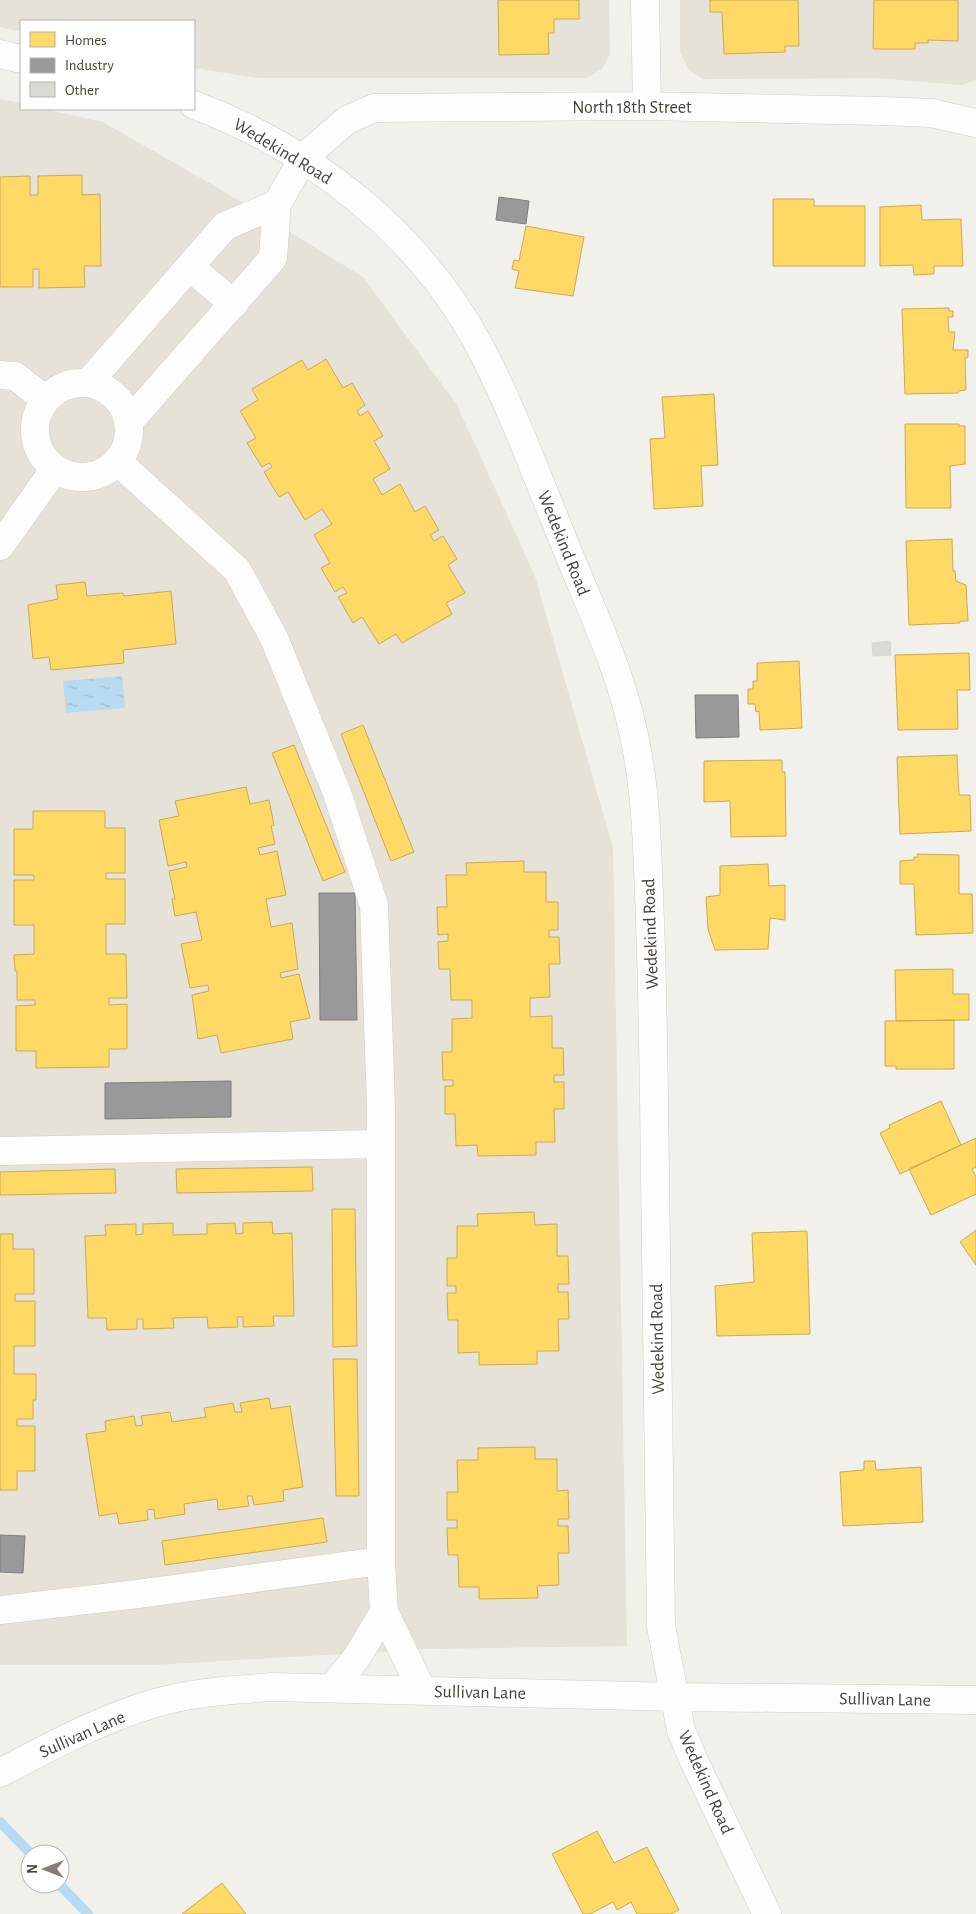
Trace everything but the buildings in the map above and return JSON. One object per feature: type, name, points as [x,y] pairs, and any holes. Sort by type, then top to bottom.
[{"type":"street","points":[[645,0],[647,106]]},
{"type":"street","points":[[0,54],[20,60]]},
{"type":"street","name":"Wedekind Road","points":[[195,105],[230,118],[302,158],[352,194],[401,240],[442,289],[478,343],[506,399],[618,678],[637,748],[646,818],[652,954],[661,1626],[681,1730],[767,1914]]},
{"type":"street","name":"North 18th Street","points":[[302,158],[347,120],[374,108],[647,106],[882,111],[931,113],[976,123]]},
{"type":"street","points":[[128,423],[273,258],[277,204],[302,158]]},
{"type":"street","points":[[88,383],[225,226],[277,204]]},
{"type":"street","points":[[190,267],[234,304]]},
{"type":"street","points":[[0,375],[15,376],[46,400]]},
{"type":"street","points":[[88,383],[110,393],[125,412],[128,423],[127,443],[117,461],[106,470],[87,477],[67,475],[55,469],[44,458],[36,444],[35,428],[38,413],[46,400],[65,386],[88,383]]},
{"type":"street","points":[[117,461],[237,570],[274,638],[337,793],[374,905],[381,1144],[381,1561],[384,1612],[422,1690]]},
{"type":"street","points":[[0,546],[55,469]]},
{"type":"street","points":[[0,1151],[381,1144]]},
{"type":"street","points":[[0,1610],[138,1594],[381,1561]]},
{"type":"street","points":[[332,1688],[357,1657],[384,1612]]},
{"type":"street","name":"Sullivan Lane","points":[[0,1773],[68,1736],[152,1704],[209,1691],[272,1687],[675,1697],[976,1700]]},
{"type":"shaded area","points":[[0,0],[609,0],[610,54],[602,69],[586,78],[258,78],[195,68],[195,20],[20,20],[20,32],[0,27]]},
{"type":"shaded area","points":[[680,0],[976,0],[976,80],[963,85],[874,78],[703,79],[689,70],[680,52]]},
{"type":"shaded area","points":[[0,99],[20,103],[20,110],[49,110],[103,122],[213,185],[363,277],[457,405],[535,576],[613,848],[627,1646],[427,1649],[154,1665],[0,1665]]},
{"type":"water","points":[[122,676],[125,708],[66,713],[63,681]]},
{"type":"waterway","points":[[0,1822],[21,1844]]},
{"type":"waterway","points":[[69,1894],[88,1914]]}]
